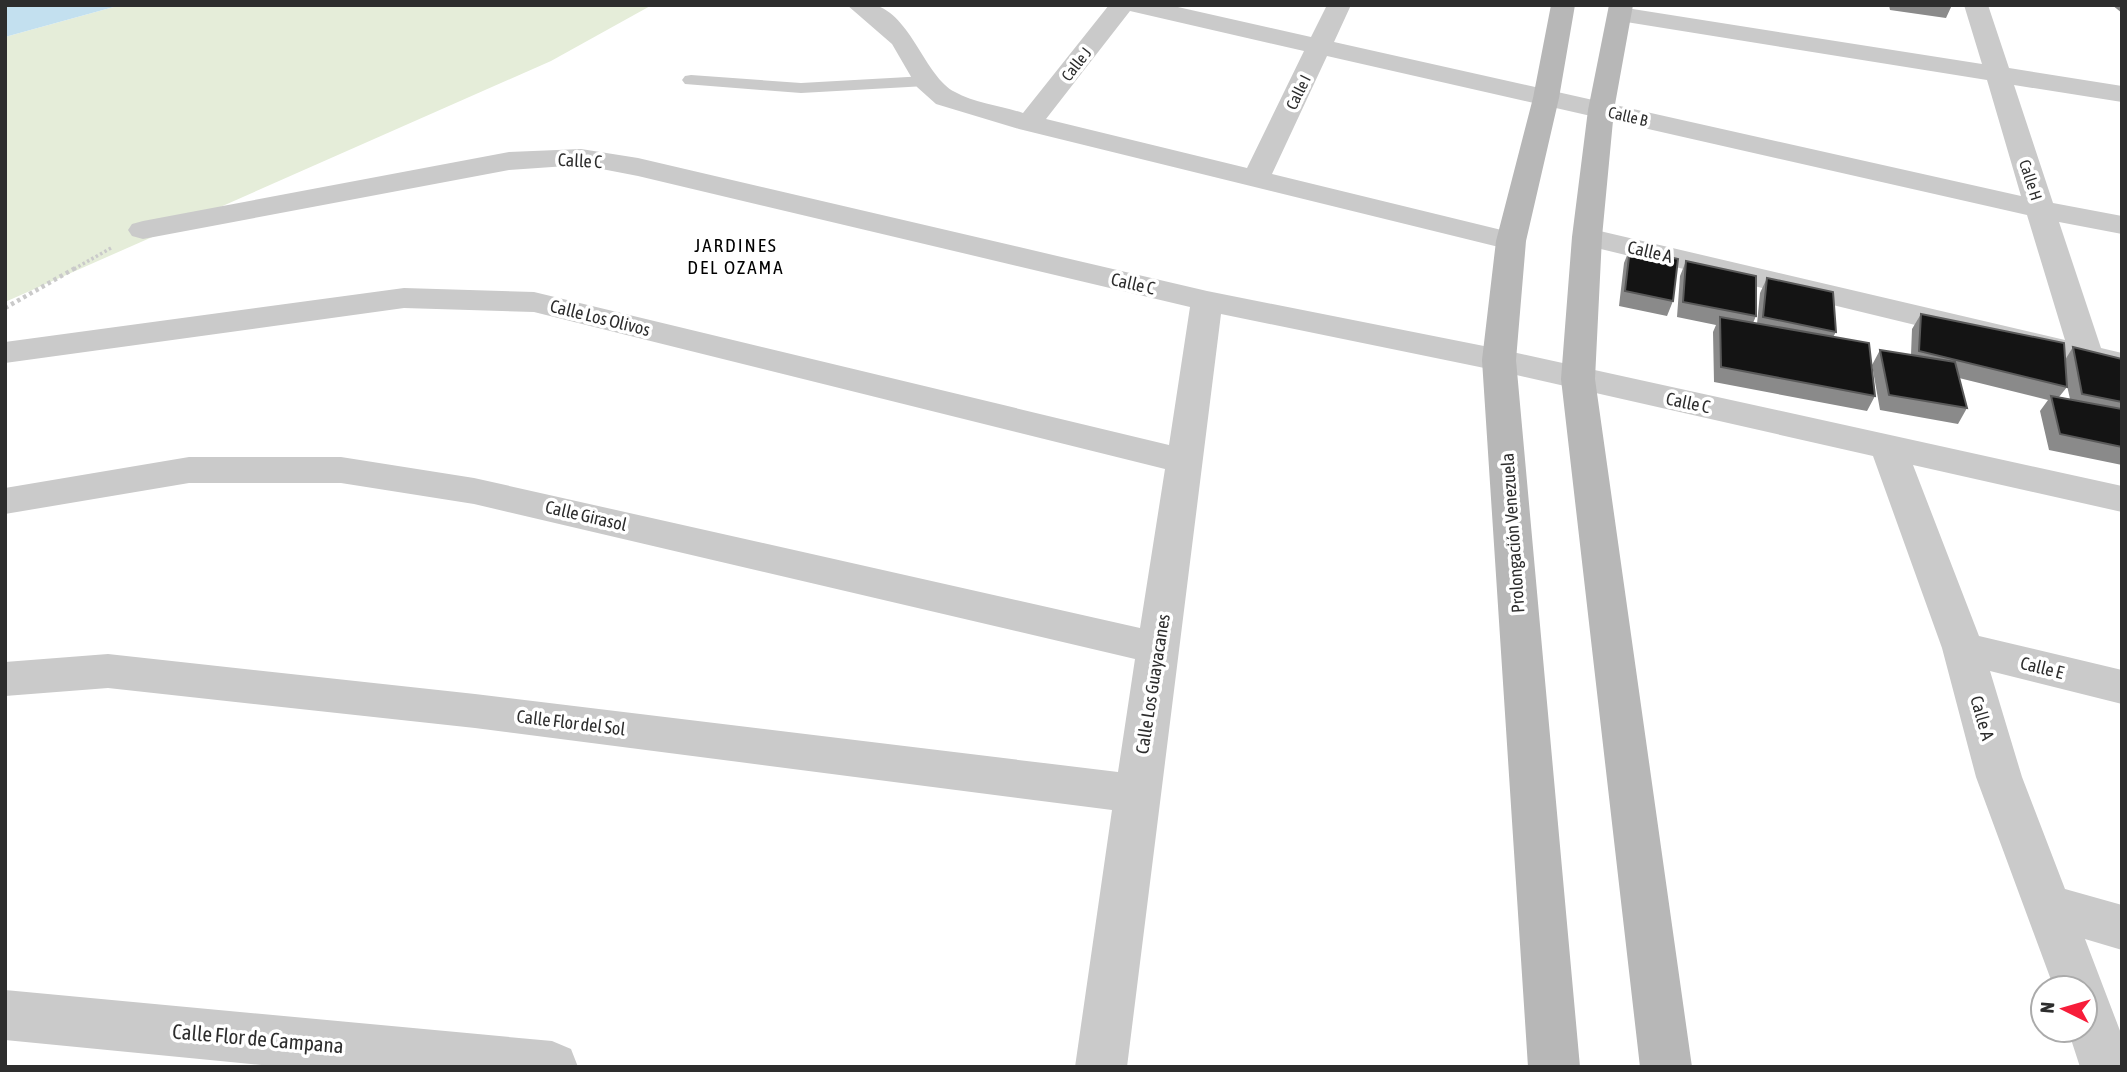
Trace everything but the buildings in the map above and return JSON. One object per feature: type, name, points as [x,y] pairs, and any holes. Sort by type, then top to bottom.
[{"type":"street","points":[[859,5],[880,19],[902,40],[926,81],[945,98],[1029,123],[1511,241]]},
{"type":"street","name":"Calle J","points":[[1029,123],[1122,5]]},
{"type":"street","name":"Calle B","points":[[1135,5],[2040,209],[2122,225]]},
{"type":"street","name":"Calle I","points":[[1256,178],[1339,5]]},
{"type":"street","name":"Prolongación Venezuela","points":[[1555,1067],[1499,360],[1511,241],[1546,98],[1563,5]]},
{"type":"street","name":"Calle H","points":[[1976,5],[2086,355]]},
{"type":"street","points":[[1666,1067],[1578,379],[1587,237],[1601,110],[1621,10],[2122,94]]},
{"type":"street","name":"Calle C","points":[[143,230],[509,161],[581,158],[638,167],[1207,301],[1499,360],[2122,499]]},
{"type":"street","name":"Calle A","points":[[1587,237],[2122,363]]},
{"type":"street","name":"Calle Los Olivos","points":[[5,353],[404,298],[534,302],[1184,460]]},
{"type":"street","name":"Calle Los Guayacanes","points":[[1101,1067],[1136,794],[1207,301]]},
{"type":"street","name":"Calle A","points":[[1888,447],[1963,648],[1999,777],[2074,974]]},
{"type":"street","name":"Calle Girasol","points":[[5,501],[189,470],[341,470],[474,491],[1159,648]]},
{"type":"street","name":"Calle E","points":[[1963,648],[2122,687]]},
{"type":"street","name":"Calle Flor del Sol","points":[[5,679],[108,671],[475,711],[1136,794]]},
{"type":"street","points":[[2049,906],[2122,928]]},
{"type":"street","name":"Calle Flor de Campana","points":[[5,1015],[315,1056],[552,1067]]},
{"type":"street","points":[[2099,1044],[2107,1067]]},
{"type":"lane","points":[[691,80],[801,88],[926,81]]},
{"type":"path","points":[[5,308],[143,230]]},
{"type":"green space","points":[[121,5],[652,5],[551,61],[5,302],[5,37]]},
{"type":"water","points":[[5,5],[121,5],[5,37]]},
{"type":"district","name":"JARDINES DEL OZAMA","points":[[736,256]]}]
